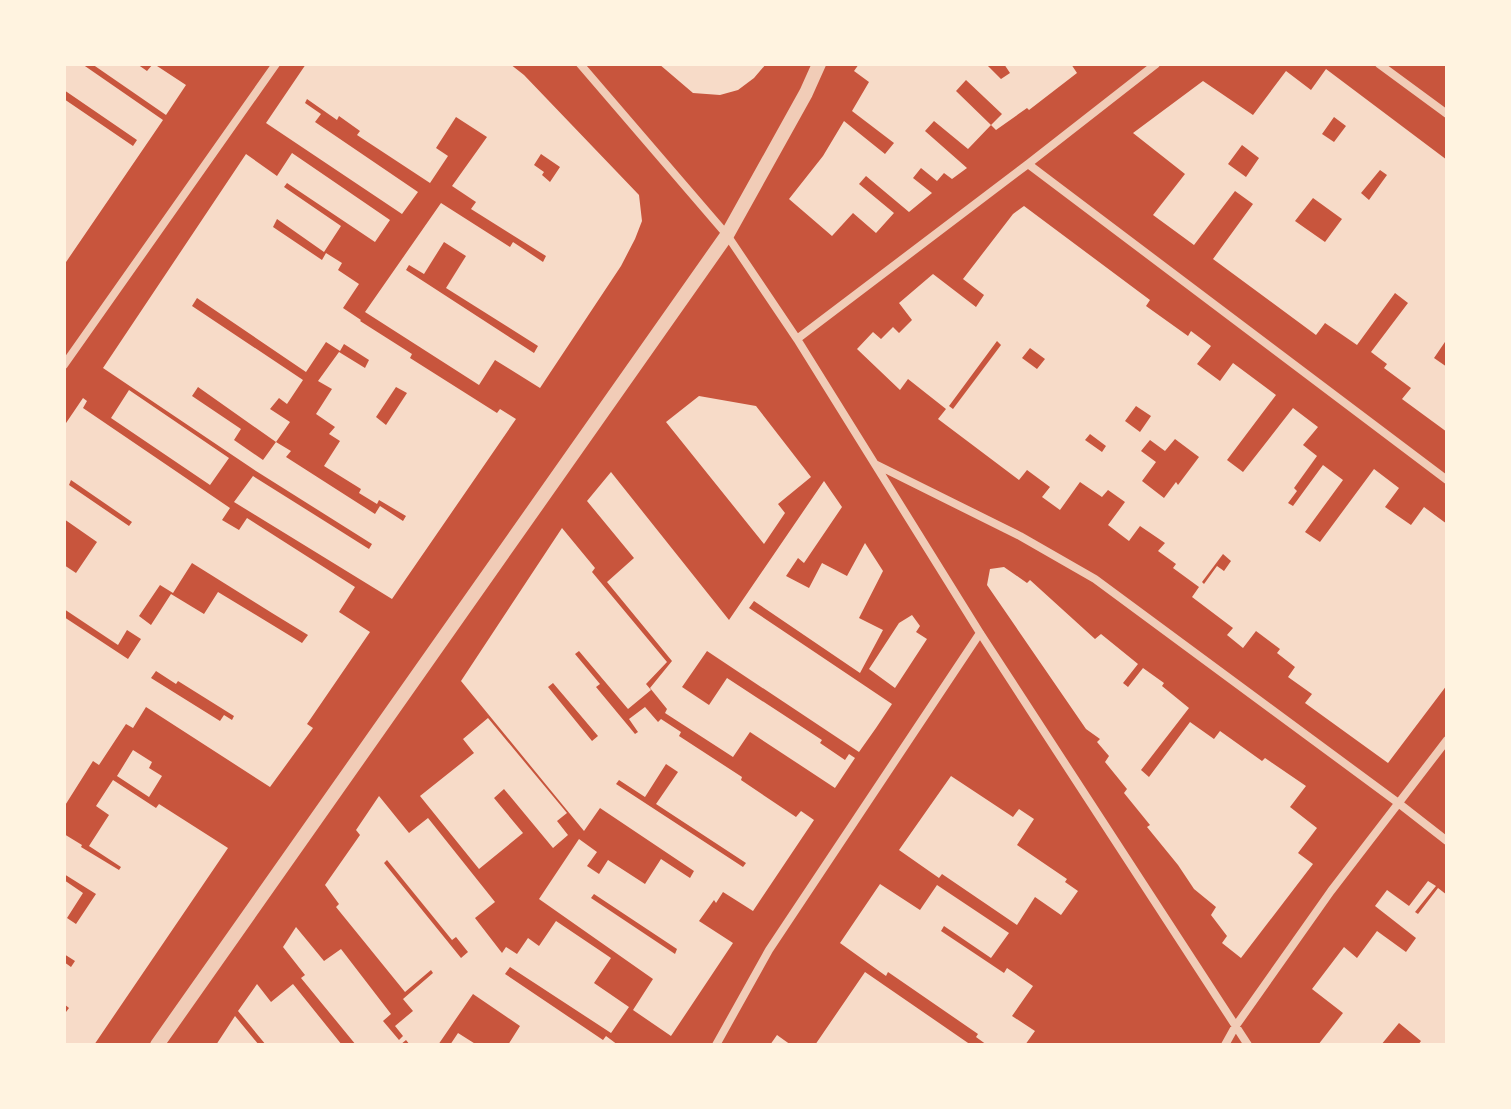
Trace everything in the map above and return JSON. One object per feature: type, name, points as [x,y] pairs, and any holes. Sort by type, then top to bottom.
[{"type":"street","points":[[64,365],[276,64]]},
{"type":"street","points":[[580,64],[727,235],[797,339],[980,633],[1248,1045]]},
{"type":"street","points":[[157,1045],[727,235],[819,64]]},
{"type":"street","points":[[797,339],[1156,64]]},
{"type":"street","points":[[1379,64],[1447,114]]},
{"type":"street","points":[[1028,164],[1447,480]]},
{"type":"street","points":[[875,463],[1020,536],[1095,579],[1447,841]]},
{"type":"street","points":[[716,1045],[769,950],[980,633]]},
{"type":"street","points":[[1225,1045],[1331,891],[1447,740]]},
{"type":"building","points":[[64,64],[82,64],[163,120],[64,265],[64,99],[133,146],[137,140],[64,90]]},
{"type":"building","points":[[92,64],[137,64],[147,71],[153,64],[159,64],[157,66],[186,85],[166,115]]},
{"type":"building","points":[[306,64],[510,64],[639,195],[642,221],[621,266],[540,388],[495,360],[479,385],[365,312],[441,203],[510,247],[513,242],[543,262],[546,256],[471,209],[476,202],[452,186],[487,137],[456,117],[436,148],[448,156],[430,183],[357,135],[360,131],[339,116],[337,120],[307,99],[305,103],[321,114],[315,122],[418,192],[402,214],[266,123]],"holes":[[[541,154],[560,167],[550,182],[542,175],[544,172],[534,165]],[[444,242],[466,256],[446,288],[538,346],[534,353],[406,270],[409,265],[424,274]]]},
{"type":"building","points":[[659,64],[766,64],[738,90],[720,95],[693,93]]},
{"type":"building","points":[[859,64],[986,64],[1001,79],[1010,73],[1004,64],[1071,64],[1077,73],[1029,110],[1027,108],[996,130],[991,125],[968,149],[934,121],[925,131],[967,168],[952,179],[944,173],[937,181],[921,168],[913,178],[932,193],[909,212],[866,176],[859,184],[894,213],[876,233],[853,213],[832,236],[789,199],[823,156],[844,121],[885,154],[894,143],[852,111],[869,82],[854,71]],"holes":[[[966,80],[1002,114],[991,125],[956,91]]]},
{"type":"building","points":[[1326,69],[1447,160],[1447,339],[1434,358],[1447,367],[1447,432],[1402,399],[1411,388],[1384,368],[1387,364],[1371,352],[1408,303],[1395,293],[1357,345],[1325,323],[1316,335],[1213,259],[1253,204],[1235,191],[1194,245],[1153,215],[1185,174],[1133,133],[1203,81],[1253,115],[1286,71],[1311,90]],"holes":[[[1334,117],[1346,126],[1334,142],[1322,134]],[[1242,145],[1259,158],[1246,177],[1228,164]],[[1380,170],[1387,175],[1369,200],[1361,193]],[[1313,198],[1342,219],[1325,242],[1295,221]]]},
{"type":"building","points":[[292,153],[390,220],[375,242],[287,183],[284,187],[341,226],[324,252],[277,219],[273,227],[322,260],[326,253],[342,263],[338,270],[359,284],[343,308],[412,354],[410,358],[497,413],[500,409],[516,419],[392,599],[234,502],[253,476],[369,549],[372,544],[256,471],[103,368],[246,154],[277,176]],"holes":[[[197,298],[306,372],[326,342],[340,351],[344,344],[369,360],[365,368],[339,352],[318,381],[332,389],[316,414],[335,427],[329,434],[340,441],[324,466],[361,489],[359,493],[377,504],[379,500],[406,516],[403,521],[380,506],[375,514],[286,457],[291,451],[276,442],[290,422],[270,409],[279,398],[287,404],[303,380],[192,306]],[[198,387],[276,442],[263,460],[234,440],[241,429],[192,396]],[[396,387],[407,393],[386,425],[376,417]]]},
{"type":"building","points":[[1024,206],[1150,300],[1146,306],[1188,336],[1191,331],[1211,346],[1197,364],[1220,381],[1233,363],[1276,395],[1227,460],[1243,472],[1293,408],[1318,427],[1303,445],[1317,456],[1294,488],[1297,491],[1288,503],[1293,506],[1323,465],[1343,480],[1305,532],[1320,542],[1374,469],[1399,488],[1385,507],[1411,525],[1424,507],[1447,524],[1447,685],[1388,763],[1305,703],[1312,694],[1288,677],[1295,667],[1277,653],[1280,649],[1256,631],[1243,648],[1227,635],[1233,628],[1192,597],[1199,587],[1173,568],[1176,564],[1158,551],[1165,543],[1140,526],[1129,541],[1108,525],[1125,502],[1108,490],[1102,497],[1080,482],[1060,510],[1042,497],[1050,487],[1027,470],[1019,480],[938,419],[946,409],[908,379],[900,390],[857,349],[873,332],[881,339],[893,327],[899,333],[912,320],[899,303],[933,274],[976,307],[984,295],[963,279],[1013,214]],"holes":[[[997,341],[1001,345],[953,409],[949,406]],[[1030,348],[1045,359],[1037,369],[1022,358]],[[1136,406],[1151,416],[1140,432],[1125,421]],[[1090,434],[1106,446],[1102,452],[1085,440]],[[1175,439],[1199,457],[1164,498],[1142,481],[1156,462],[1141,451],[1150,440],[1165,451]],[[1223,554],[1231,561],[1224,571],[1217,566],[1204,584],[1202,582]]]},
{"type":"building","points":[[129,390],[229,458],[210,485],[111,418]]},
{"type":"building","points":[[699,396],[756,406],[811,477],[778,504],[785,513],[764,544],[666,422]]},
{"type":"building","points":[[83,398],[87,401],[83,408],[230,508],[222,520],[239,530],[247,518],[355,587],[339,612],[370,632],[307,724],[313,728],[270,787],[146,707],[133,728],[126,724],[99,765],[93,761],[64,807],[64,617],[128,659],[141,639],[127,630],[118,645],[64,609],[64,565],[76,573],[97,542],[64,519],[64,426]],"holes":[[[71,480],[132,522],[129,526],[69,485]],[[192,563],[308,635],[302,643],[218,592],[204,614],[171,594],[151,625],[139,616],[160,585],[173,593]],[[156,671],[176,684],[178,681],[234,716],[232,720],[224,715],[220,721],[151,678]]]},
{"type":"building","points":[[611,472],[729,620],[824,481],[842,507],[804,563],[798,558],[786,576],[809,588],[822,563],[847,576],[865,543],[883,571],[859,618],[883,630],[860,673],[754,601],[749,608],[892,704],[876,728],[859,752],[707,651],[682,687],[709,705],[727,678],[822,740],[820,743],[845,760],[849,754],[855,758],[835,788],[750,732],[733,757],[665,713],[667,709],[650,688],[672,661],[607,582],[634,558],[587,501]]},
{"type":"building","points":[[562,528],[595,568],[592,572],[667,662],[646,684],[651,690],[628,709],[579,651],[575,654],[600,684],[596,687],[635,734],[638,732],[629,719],[645,707],[658,722],[661,719],[681,732],[679,736],[796,817],[801,811],[814,820],[753,911],[723,892],[699,921],[733,943],[671,1036],[633,1010],[653,979],[539,899],[579,839],[597,852],[587,866],[599,874],[608,860],[645,884],[661,859],[690,878],[694,871],[600,808],[584,831],[461,681]],"holes":[[[553,683],[598,736],[592,741],[548,687]],[[666,764],[678,772],[656,804],[746,863],[743,867],[616,784],[619,780],[645,797]],[[594,894],[677,949],[675,954],[591,898]]]},
{"type":"building","points":[[1004,567],[1027,583],[1030,580],[1095,639],[1101,634],[1138,664],[1123,683],[1128,687],[1143,668],[1164,683],[1162,686],[1189,708],[1141,770],[1149,777],[1190,722],[1214,739],[1220,731],[1262,761],[1265,758],[1306,786],[1290,807],[1317,828],[1298,853],[1313,864],[1241,958],[1222,943],[1227,936],[1211,915],[1216,907],[1194,889],[1147,827],[1150,825],[1124,793],[1127,789],[1105,762],[1109,756],[1097,742],[1100,739],[1086,729],[987,585],[990,569]]},
{"type":"building","points":[[912,615],[920,626],[916,632],[927,639],[895,688],[869,669],[899,623]]},
{"type":"building","points":[[488,718],[567,813],[557,821],[568,835],[553,848],[504,789],[494,798],[523,833],[479,869],[420,796],[474,753],[463,739]]},
{"type":"building","points":[[133,750],[152,762],[149,768],[162,776],[149,797],[117,776]]},
{"type":"building","points":[[951,776],[1013,817],[1019,809],[1034,819],[1017,845],[1067,879],[1065,882],[1078,891],[1061,915],[1035,897],[1017,925],[942,874],[939,878],[899,850]]},
{"type":"building","points":[[113,780],[156,808],[159,804],[228,848],[94,1045],[64,1045],[64,1011],[69,1008],[64,1004],[64,962],[71,967],[75,961],[64,954],[64,880],[83,893],[67,918],[76,924],[96,894],[64,874],[64,834],[119,870],[121,867],[89,846],[109,815],[96,806]]},
{"type":"building","points":[[379,796],[409,833],[428,818],[495,902],[475,918],[502,953],[506,947],[517,954],[528,938],[539,946],[556,921],[611,958],[594,983],[629,1007],[611,1033],[510,967],[505,974],[603,1040],[606,1036],[618,1045],[508,1045],[520,1026],[473,994],[438,1045],[410,1045],[406,1040],[400,1045],[356,1045],[301,978],[305,975],[283,947],[296,927],[324,961],[341,949],[391,1014],[383,1021],[399,1040],[403,1036],[395,1026],[413,1011],[403,999],[433,973],[431,970],[405,992],[336,907],[339,904],[325,885],[360,835],[356,830]],"holes":[[[387,860],[452,940],[456,937],[468,952],[461,958],[384,863]]]},
{"type":"building","points":[[1428,881],[1436,886],[1415,912],[1418,914],[1438,888],[1447,895],[1447,1045],[1418,1045],[1421,1041],[1399,1023],[1381,1045],[1318,1045],[1343,1013],[1312,989],[1344,947],[1357,958],[1377,931],[1406,952],[1416,938],[1375,906],[1387,890],[1409,906]]},
{"type":"building","points":[[880,884],[920,910],[937,885],[1009,933],[991,958],[944,926],[941,931],[1004,973],[1007,968],[1033,986],[1012,1016],[1035,1031],[1025,1045],[987,1045],[976,1037],[978,1034],[840,943]]},
{"type":"building","points":[[865,972],[971,1045],[815,1045]]},
{"type":"building","points":[[257,984],[271,1002],[293,984],[342,1045],[266,1045],[238,1011]]},
{"type":"building","points":[[235,1016],[259,1045],[216,1045]]},
{"type":"building","points":[[458,1033],[477,1045],[450,1045]]},
{"type":"building","points":[[777,1035],[791,1045],[770,1045]]}]
